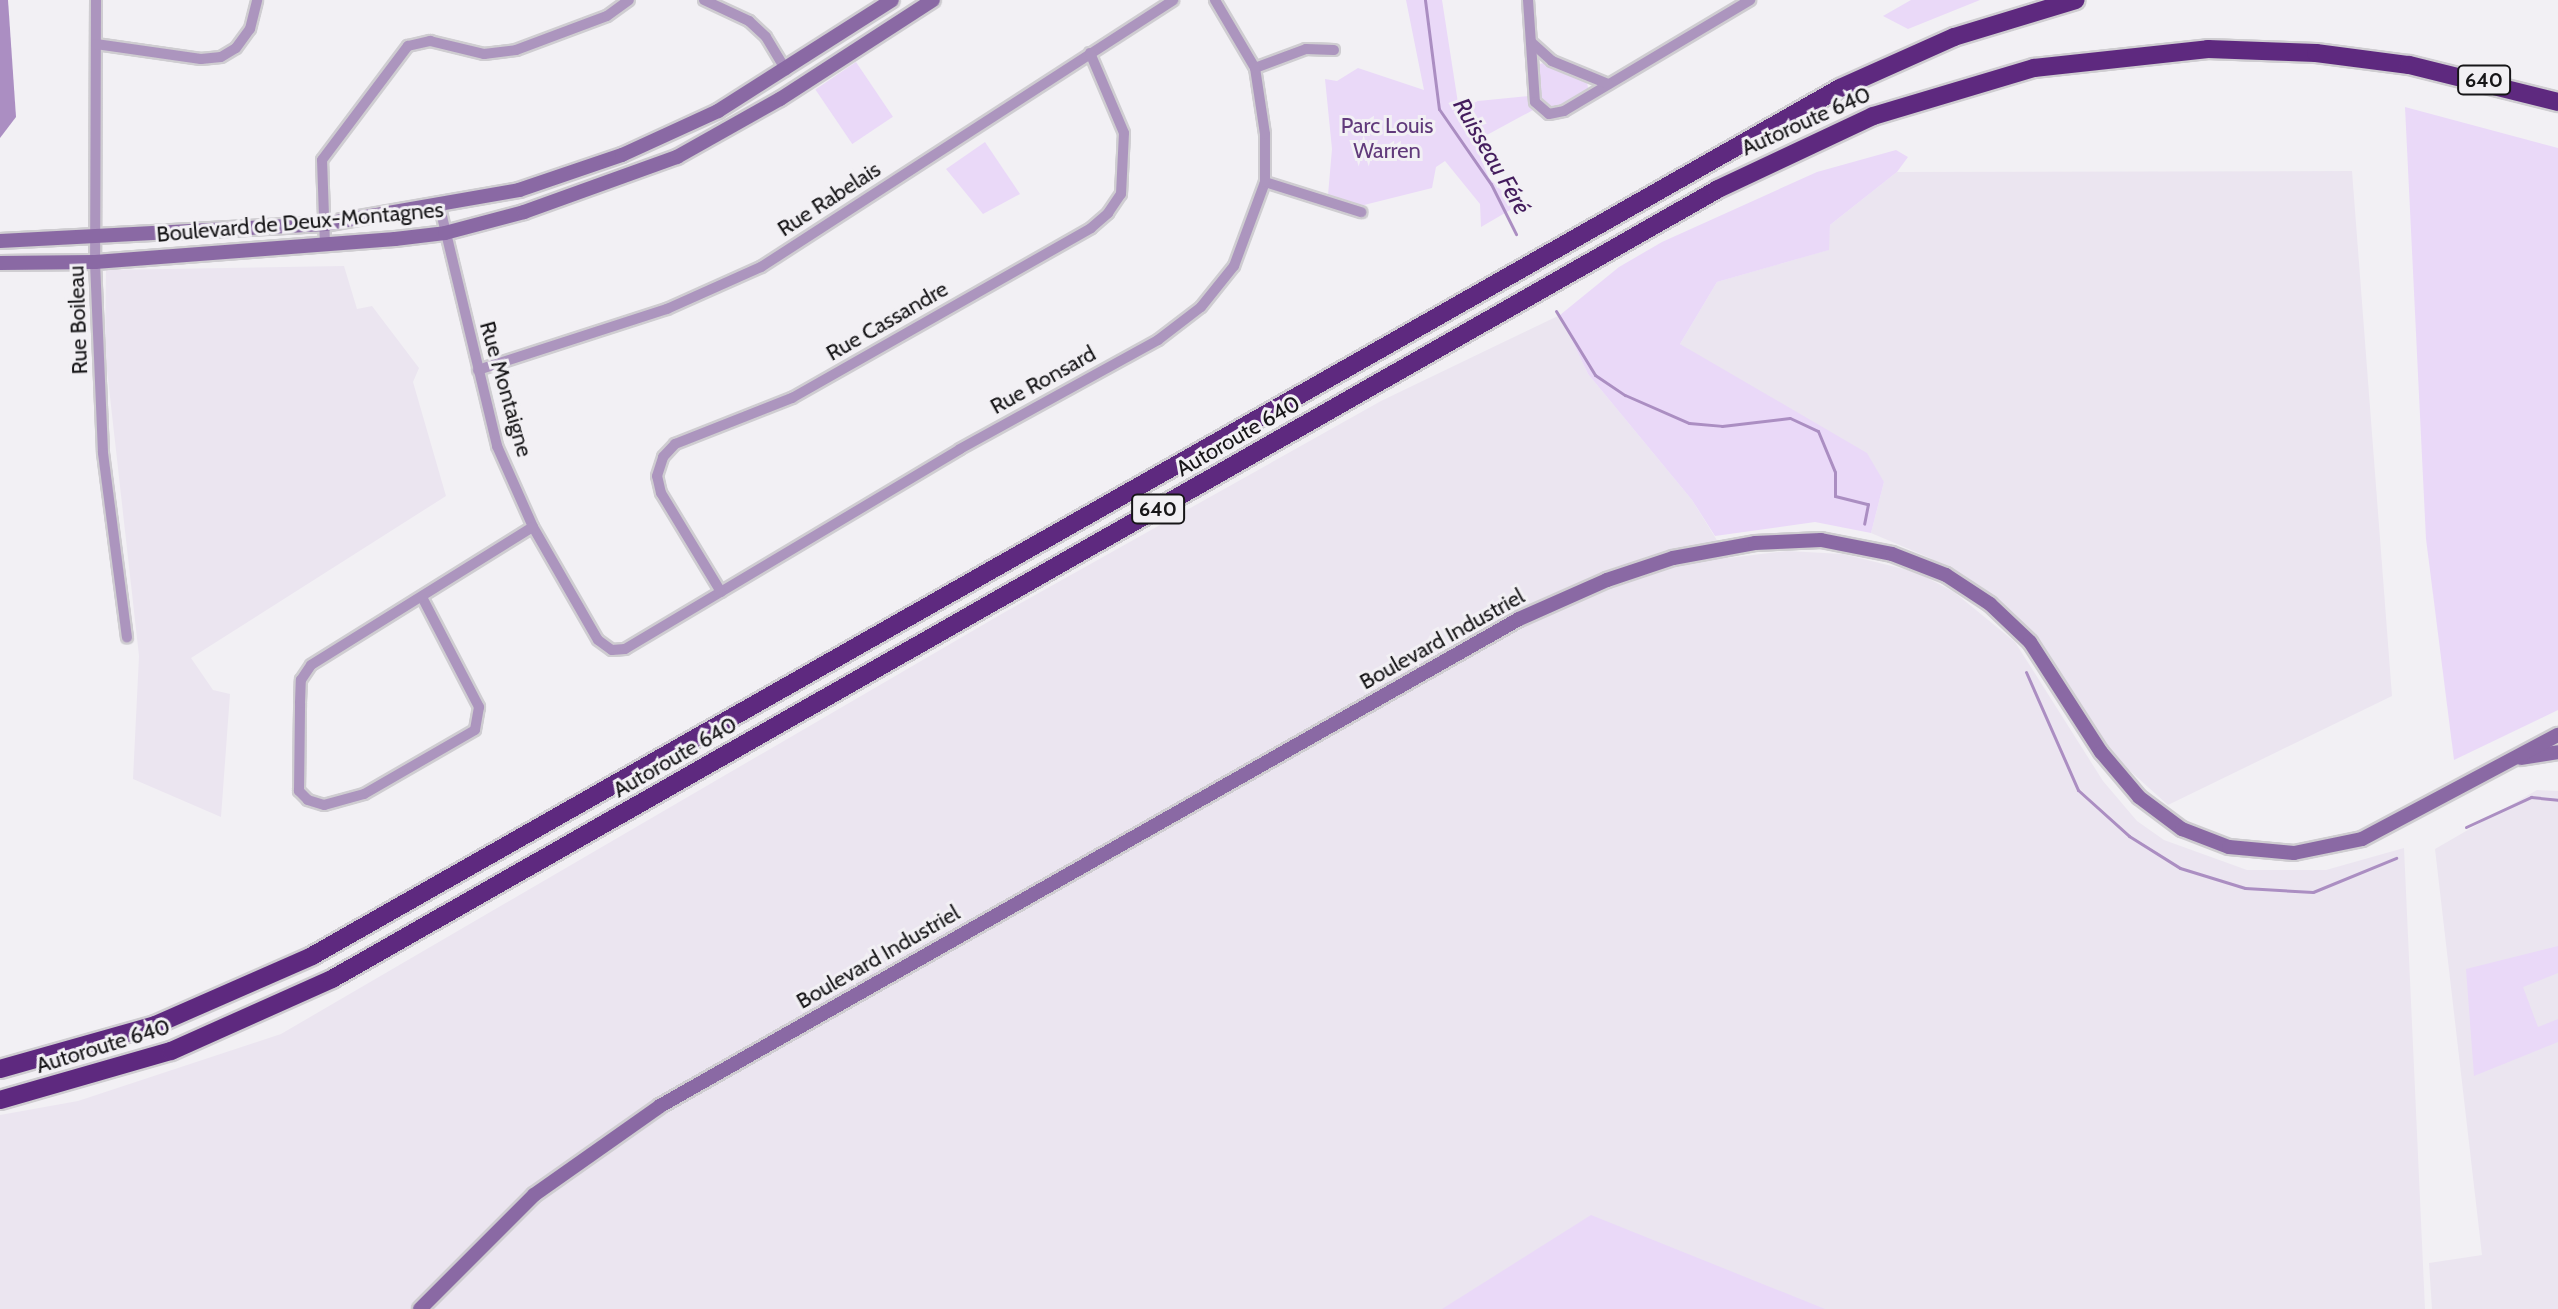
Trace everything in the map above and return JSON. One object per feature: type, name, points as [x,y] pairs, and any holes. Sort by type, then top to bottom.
[{"type":"highway","name":"Autoroute 640","points":[[0,1069],[155,1025],[299,963],[1840,88],[1954,37],[2076,0]]},
{"type":"highway","name":"Autoroute 640","points":[[0,1100],[171,1051],[340,975],[1718,189],[1832,132],[1960,86],[2097,58],[2208,49],[2353,57],[2409,65],[2558,102]]},
{"type":"street","name":"Rue Boileau","points":[[96,0],[95,262],[103,453],[127,637]]},
{"type":"street","points":[[96,44],[201,59],[221,57],[236,48],[250,29],[257,0]]},
{"type":"street","points":[[325,245],[322,160],[408,46],[430,41],[484,54],[516,50],[607,16],[629,0]]},
{"type":"street","points":[[704,0],[749,21],[766,37],[786,70]]},
{"type":"street","name":"Boulevard de Deux-Montagnes","points":[[0,241],[95,239],[325,224],[440,208],[519,190],[622,155],[718,111],[892,0]]},
{"type":"street","name":"Boulevard de Deux-Montagnes","points":[[0,263],[95,262],[325,245],[445,233],[524,212],[677,157],[780,99],[933,0]]},
{"type":"street","name":"Rue Rabelais","points":[[478,370],[667,309],[761,267],[1173,0]]},
{"type":"street","name":"Rue Ronsard","points":[[612,650],[625,649],[960,449],[1158,340],[1201,307],[1234,266],[1265,182],[1265,134],[1255,68],[1215,0]]},
{"type":"street","points":[[1528,0],[1535,102],[1549,114],[1564,111],[1750,0]]},
{"type":"street","points":[[1531,42],[1552,61],[1608,84]]},
{"type":"street","points":[[1255,68],[1306,49],[1334,50]]},
{"type":"street","name":"Rue Cassandre","points":[[721,592],[661,493],[657,476],[663,457],[675,444],[792,398],[1091,228],[1108,213],[1121,194],[1124,133],[1090,53]]},
{"type":"street","points":[[1265,182],[1361,212]]},
{"type":"street","name":"Rue Montaigne","points":[[440,208],[497,446],[533,527],[598,640],[612,650]]},
{"type":"street","points":[[423,599],[479,707],[475,730],[364,794],[324,805],[308,800],[299,791],[301,680],[311,665],[423,599],[533,527]]},
{"type":"street","name":"Boulevard Industriel","points":[[420,1309],[534,1195],[660,1106],[1519,619],[1607,580],[1673,558],[1755,543],[1821,540],[1892,554],[1946,575],[2021,632],[2101,752],[2139,797],[2173,824],[2221,845],[2294,853],[2349,843],[2383,831],[2558,735]]},
{"type":"street","name":"Boulevard Industriel","points":[[2509,760],[2558,752]]},
{"type":"shaded area","points":[[0,0],[8,0],[16,117],[0,138]]},
{"type":"shaded area","points":[[2352,171],[2392,696],[2168,805],[2119,761],[2014,613],[1930,558],[1871,533],[1884,482],[1680,344],[1717,282],[1828,250],[1830,225],[1897,172]]},
{"type":"shaded area","points":[[344,266],[357,309],[372,306],[419,368],[413,382],[446,496],[191,658],[213,690],[230,694],[221,817],[133,779],[139,656],[105,352],[106,270]]},
{"type":"shaded area","points":[[1560,315],[1588,374],[1692,500],[1728,558],[1787,551],[1843,554],[1916,572],[1954,592],[2015,642],[2103,781],[2137,821],[2164,840],[2247,870],[2326,870],[2404,848],[2425,1309],[0,1309],[0,1115],[78,1101],[281,1034],[1005,612],[1381,401]]},
{"type":"shaded area","points":[[2537,790],[2558,791],[2558,1309],[2432,1309],[2429,1263],[2482,1255],[2435,849]]},
{"type":"green space","name":"Parc Louis Warren","points":[[1406,0],[1442,0],[1458,103],[1529,96],[1534,103],[1535,109],[1474,142],[1489,178],[1517,206],[1481,227],[1480,204],[1445,161],[1436,167],[1432,188],[1360,206],[1328,195],[1332,149],[1325,79],[1337,81],[1358,68],[1424,90]]},
{"type":"green space","points":[[1911,0],[1980,0],[1908,29],[1883,16]]},
{"type":"green space","points":[[1552,61],[1586,78],[1589,92],[1549,114],[1535,102],[1535,65]]},
{"type":"green space","points":[[856,62],[893,117],[852,144],[815,89]]},
{"type":"green space","points":[[2405,107],[2558,148],[2558,710],[2454,760],[2426,539]]},
{"type":"green space","points":[[985,142],[1020,194],[983,214],[946,169]]},
{"type":"green space","points":[[1896,150],[1908,157],[1897,172],[1830,225],[1829,250],[1717,282],[1680,344],[1867,453],[1884,482],[1871,533],[1815,522],[1715,536],[1692,500],[1588,374],[1560,315],[1619,267],[1662,242],[1817,172]]},
{"type":"green space","points":[[2558,946],[2558,973],[2523,987],[2538,1027],[2558,1019],[2558,1042],[2474,1076],[2466,969]]},
{"type":"green space","points":[[1591,1215],[1825,1309],[1442,1309]]},
{"type":"waterway","name":"Ruisseau Féré","points":[[1425,0],[1439,109],[1491,184],[1516,234]]},
{"type":"waterway","name":"Ruisseau Féré","points":[[1556,311],[1595,375],[1625,395],[1689,423],[1722,426],[1790,418],[1818,431],[1835,472],[1835,496],[1868,504],[1864,524]]},
{"type":"waterway","name":"Ruisseau Féré","points":[[2026,672],[2078,790],[2129,836],[2180,868],[2245,888],[2313,892],[2396,858]]},
{"type":"waterway","name":"Ruisseau Féré","points":[[2466,827],[2531,797],[2558,800]]}]
